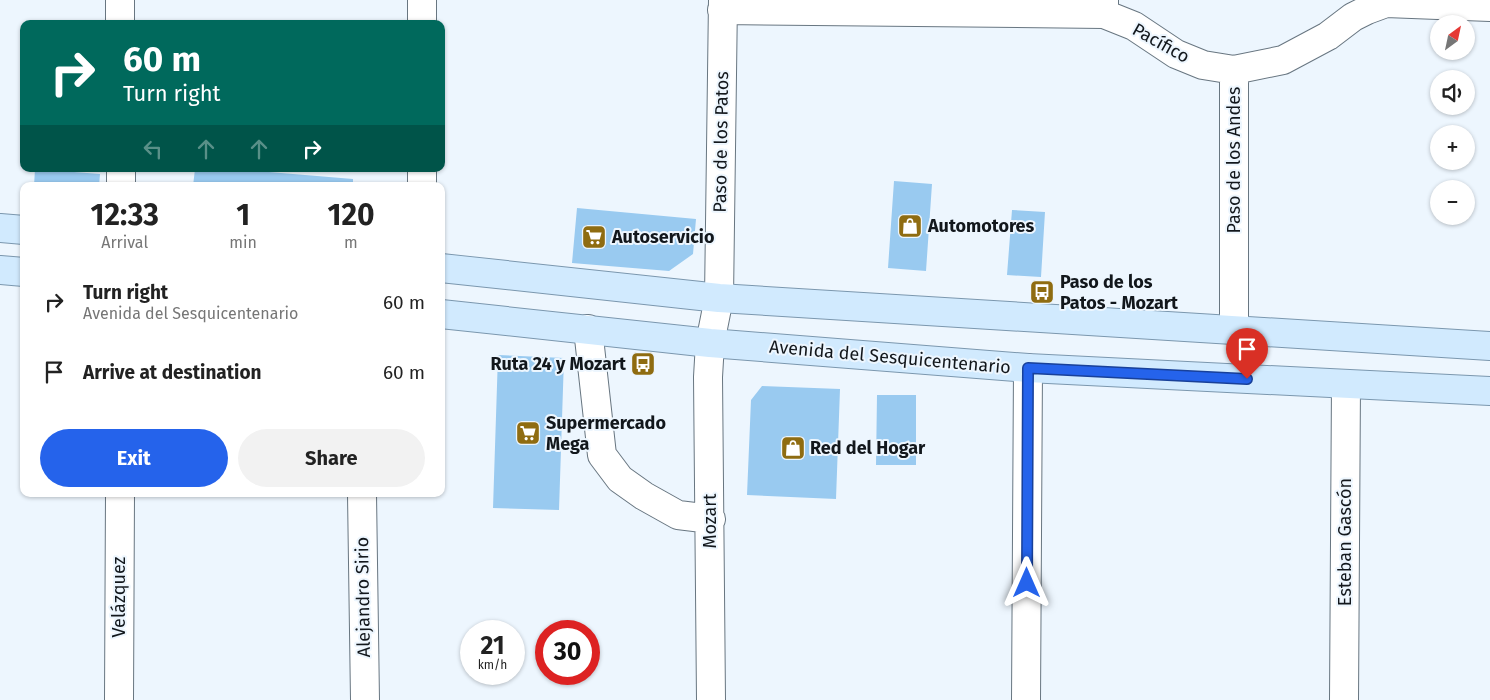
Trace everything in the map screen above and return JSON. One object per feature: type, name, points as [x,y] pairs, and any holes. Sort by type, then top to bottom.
[{"type":"main road","points":[[0,228],[20,230]]},
{"type":"main road","points":[[445,268],[719,298],[1490,346]]},
{"type":"main road","points":[[0,270],[20,272]]},
{"type":"main road","name":"Avenida del Sesquicentenario","points":[[445,314],[710,342],[1028,368],[1490,391]]},
{"type":"street","points":[[120,0],[120,20]]},
{"type":"street","points":[[422,0],[422,20]]},
{"type":"street","points":[[1386,2],[1490,7]]},
{"type":"street","name":"Paso de los Andes","points":[[1234,331],[1234,70],[1283,60],[1328,36],[1353,17],[1386,2]]},
{"type":"street","points":[[722,5],[1104,7]]},
{"type":"street","name":"Paso de los Patos","points":[[710,342],[719,298],[722,5]]},
{"type":"street","name":"Pacífico","points":[[1104,7],[1176,54],[1203,65],[1234,70]]},
{"type":"street","points":[[588,329],[602,455],[620,479],[644,496],[678,515],[711,519]]},
{"type":"street","name":"Mozart","points":[[710,342],[708,377],[711,519],[711,700]]},
{"type":"street","points":[[1026,700],[1028,368]]},
{"type":"street","name":"Esteban Gascón","points":[[1344,700],[1346,384]]},
{"type":"street","name":"Velázquez","points":[[119,700],[120,497]]},
{"type":"street","name":"Alejandro Sirio","points":[[362,497],[365,700]]},
{"type":"building","points":[[35,172],[100,174],[99,182],[34,182]]},
{"type":"building","points":[[195,172],[270,172],[353,179],[353,182],[193,182]]},
{"type":"building","name":"Automotores","points":[[894,181],[932,184],[926,271],[888,268]]},
{"type":"building","points":[[577,208],[696,219],[693,254],[669,271],[572,263]]},
{"type":"building","points":[[1012,210],[1045,212],[1041,277],[1007,275]]},
{"type":"building","name":"Supermercado Mega","points":[[498,355],[564,358],[559,510],[493,508]]},
{"type":"building","name":"Red del Hogar","points":[[762,386],[840,389],[836,499],[747,495],[751,400]]},
{"type":"building","points":[[877,395],[916,395],[916,465],[876,465]]},
{"type":"place","name":"Automotores","points":[[910,226]]},
{"type":"place","name":"Autoservicio","points":[[594,237]]},
{"type":"place","name":"Paso de los Patos - Mozart","points":[[1042,292]]},
{"type":"place","name":"Ruta 24 y Mozart","points":[[643,364]]},
{"type":"place","name":"Supermercado Mega","points":[[528,433]]},
{"type":"place","name":"Red del Hogar","points":[[793,448]]},
{"type":"route","points":[[1027,583],[1028,368],[1247,379]]}]
